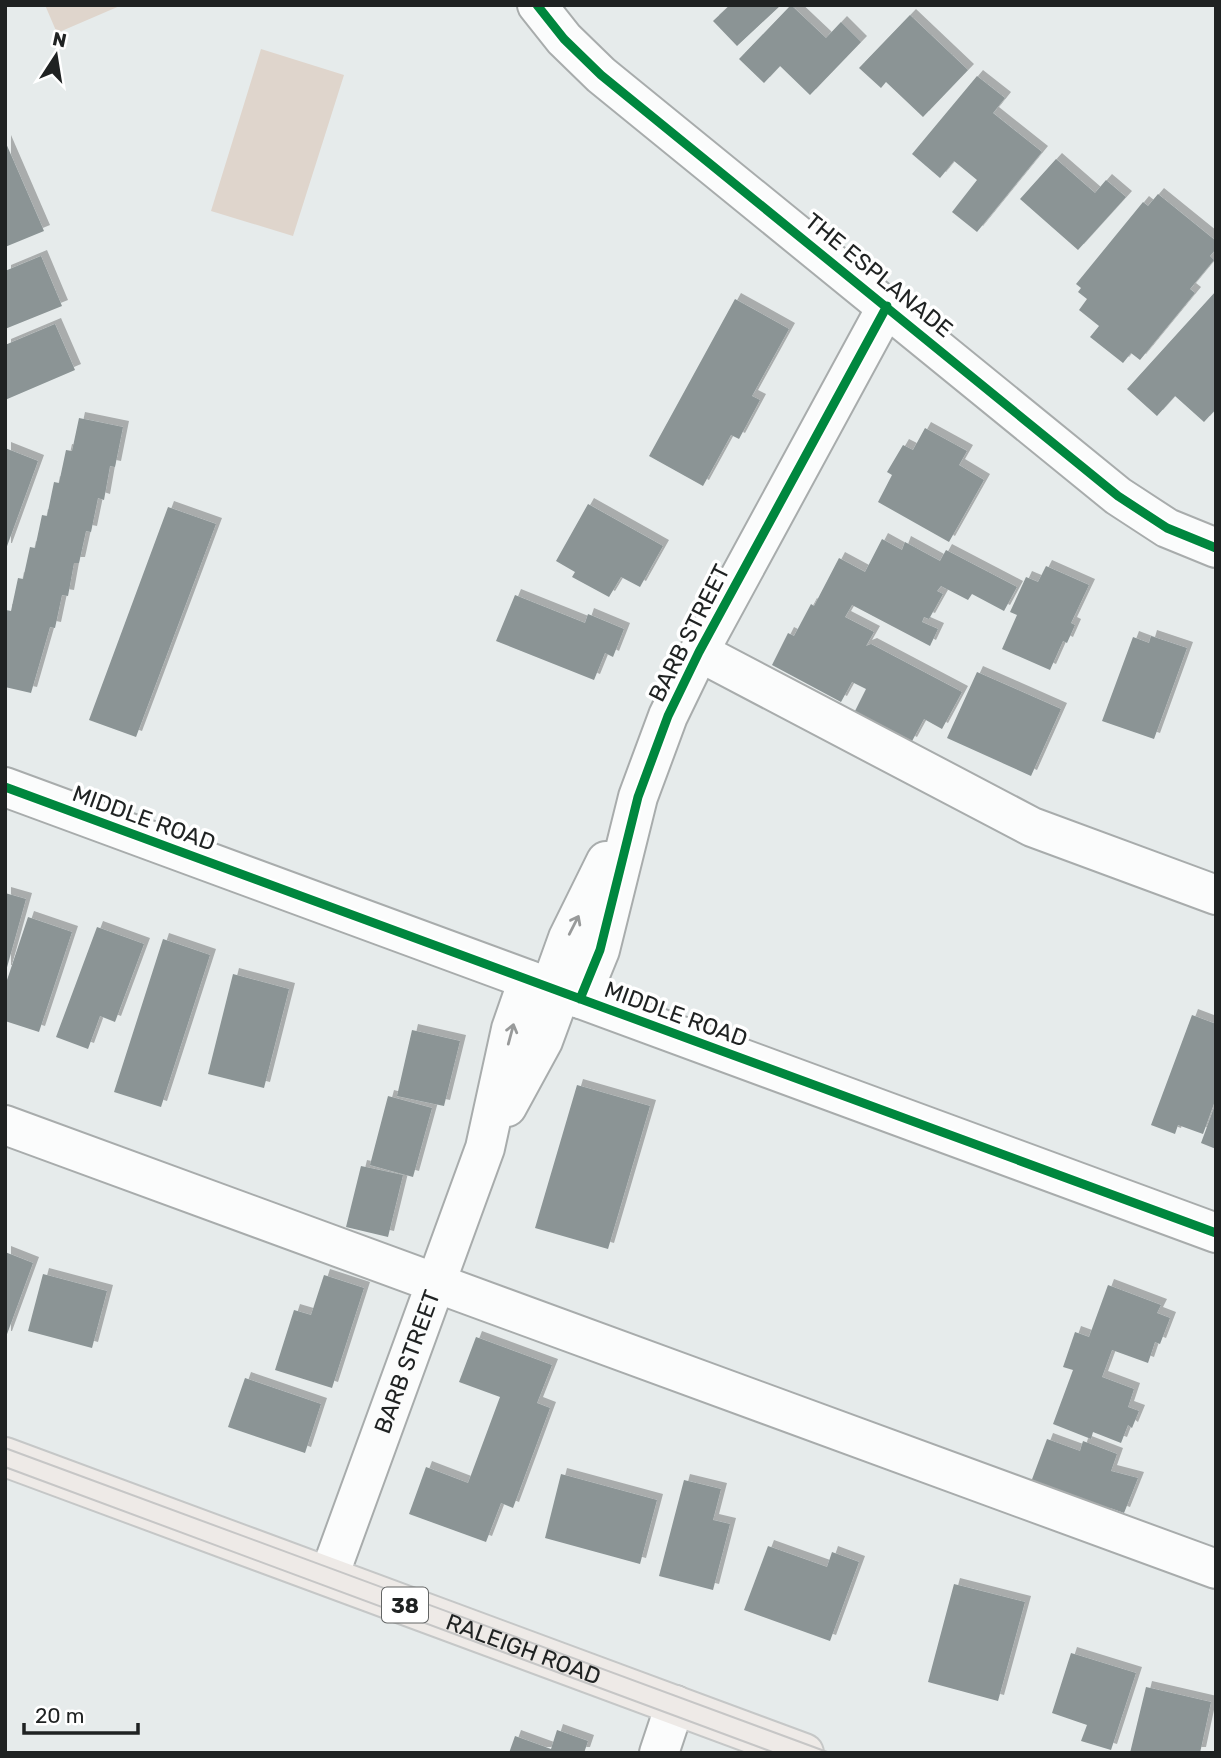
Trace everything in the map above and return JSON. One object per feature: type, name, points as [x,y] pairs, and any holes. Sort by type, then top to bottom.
[{"type":"main road","name":"RALEIGH ROAD","points":[[5,1457],[804,1753]]},
{"type":"street","name":"THE ESPLANADE","points":[[537,5],[564,39],[601,75],[1118,496],[1167,528],[1216,548]]},
{"type":"street","name":"BARB STREET","points":[[329,1576],[485,1148],[511,1030],[600,950],[638,797],[668,716],[699,652],[887,306]]},
{"type":"street","points":[[699,652],[1032,827],[1216,895]]},
{"type":"street","name":"MIDDLE ROAD","points":[[5,787],[1216,1233]]},
{"type":"street","points":[[5,1125],[1216,1569]]},
{"type":"street","points":[[659,1753],[675,1705]]},
{"type":"shaded area","points":[[45,5],[122,5],[57,33]]},
{"type":"shaded area","points":[[261,49],[344,75],[293,236],[211,211]]},
{"type":"building","points":[[730,5],[781,5],[737,46],[713,21]]},
{"type":"building","points":[[791,5],[826,38],[841,22],[861,42],[810,95],[780,66],[764,83],[739,59]]},
{"type":"building","points":[[910,15],[968,70],[923,117],[886,82],[881,88],[859,68]]},
{"type":"building","points":[[977,76],[1005,98],[993,113],[1042,152],[977,232],[952,212],[977,180],[954,161],[940,178],[912,154]]},
{"type":"building","points":[[5,141],[44,231],[5,247]]},
{"type":"building","points":[[1056,159],[1095,193],[1106,180],[1126,197],[1078,250],[1020,199]]},
{"type":"building","points":[[1158,194],[1216,241],[1216,249],[1210,256],[1214,260],[1190,289],[1195,293],[1140,360],[1131,353],[1123,363],[1090,337],[1099,326],[1079,310],[1087,299],[1078,292],[1081,288],[1076,284],[1143,202],[1148,206]]},
{"type":"building","points":[[41,256],[62,306],[5,329],[5,271]]},
{"type":"building","points":[[1216,291],[1216,409],[1204,422],[1175,396],[1157,416],[1127,389]]},
{"type":"building","points":[[735,299],[789,329],[752,396],[760,400],[739,439],[731,435],[703,486],[649,456]]},
{"type":"building","points":[[55,324],[75,370],[5,400],[5,345]]},
{"type":"building","points":[[79,418],[123,427],[115,467],[110,466],[104,500],[98,498],[91,532],[86,531],[79,563],[74,563],[68,596],[62,595],[55,628],[50,627],[31,693],[5,687],[6,610],[11,611],[18,578],[23,579],[30,547],[35,548],[42,515],[47,516],[54,482],[59,483],[66,450],[72,451]]},
{"type":"building","points":[[925,428],[967,451],[959,465],[984,480],[949,542],[878,502],[892,475],[887,472],[903,445],[913,450]]},
{"type":"building","points":[[5,448],[38,461],[6,549],[5,549]]},
{"type":"building","points":[[588,504],[663,546],[640,587],[621,577],[609,597],[572,577],[575,572],[556,561]]},
{"type":"building","points":[[168,507],[216,524],[136,737],[89,720]]},
{"type":"building","points":[[882,539],[902,550],[905,542],[940,561],[946,550],[1017,587],[1004,611],[972,594],[968,600],[941,586],[937,591],[943,594],[929,619],[924,617],[922,622],[938,629],[930,646],[852,605],[845,617],[874,632],[866,646],[871,644],[962,692],[942,729],[924,719],[911,743],[854,713],[866,689],[852,682],[841,702],[772,665],[788,633],[794,636],[811,604],[814,606],[839,558],[865,572]]},
{"type":"building","points":[[1046,566],[1089,585],[1071,623],[1075,625],[1067,643],[1063,641],[1050,670],[1002,649],[1017,615],[1010,612],[1026,577],[1038,582]]},
{"type":"building","points":[[515,595],[585,623],[588,614],[624,629],[613,657],[605,653],[594,680],[496,641]]},
{"type":"building","points":[[1151,636],[1187,648],[1154,739],[1102,721],[1133,637],[1149,643]]},
{"type":"building","points":[[977,672],[1061,709],[1031,776],[947,738]]},
{"type":"building","points":[[5,893],[26,899],[6,971],[5,971]]},
{"type":"building","points":[[28,917],[72,932],[39,1032],[5,1021],[5,986]]},
{"type":"building","points":[[97,927],[144,944],[115,1022],[100,1016],[88,1049],[56,1037]]},
{"type":"building","points":[[163,939],[210,955],[161,1107],[114,1092]]},
{"type":"building","points":[[233,974],[289,989],[264,1088],[208,1074]]},
{"type":"building","points":[[1192,1015],[1216,1024],[1216,1098],[1203,1134],[1178,1125],[1175,1134],[1151,1125]]},
{"type":"building","points":[[412,1030],[460,1041],[444,1106],[397,1096]]},
{"type":"building","points":[[577,1085],[650,1106],[608,1249],[535,1228]]},
{"type":"building","points":[[388,1096],[432,1108],[413,1177],[370,1165]]},
{"type":"building","points":[[1216,1105],[1216,1149],[1201,1143]]},
{"type":"building","points":[[361,1166],[403,1175],[388,1237],[346,1227]]},
{"type":"building","points":[[5,1252],[33,1263],[6,1337],[5,1337]]},
{"type":"building","points":[[43,1274],[107,1291],[92,1348],[28,1331]]},
{"type":"building","points":[[324,1275],[364,1288],[332,1388],[275,1370],[294,1310],[311,1315]]},
{"type":"building","points":[[1108,1285],[1161,1305],[1157,1313],[1170,1318],[1160,1344],[1155,1342],[1148,1363],[1112,1350],[1102,1377],[1134,1389],[1128,1407],[1139,1411],[1132,1428],[1128,1425],[1121,1443],[1093,1432],[1091,1439],[1053,1424],[1073,1370],[1063,1367],[1075,1332],[1089,1337]]},
{"type":"building","points":[[476,1337],[552,1365],[537,1403],[550,1408],[513,1508],[501,1503],[486,1542],[409,1514],[426,1467],[468,1483],[500,1397],[459,1382]]},
{"type":"building","points":[[245,1378],[321,1404],[305,1453],[228,1427]]},
{"type":"building","points":[[1047,1439],[1080,1451],[1083,1441],[1117,1454],[1111,1471],[1138,1478],[1124,1513],[1110,1508],[1109,1511],[1031,1482]]},
{"type":"building","points":[[561,1474],[657,1500],[640,1564],[545,1538]]},
{"type":"building","points":[[684,1480],[721,1489],[713,1520],[730,1524],[713,1590],[659,1576]]},
{"type":"building","points":[[768,1546],[827,1567],[832,1552],[859,1562],[830,1641],[744,1610]]},
{"type":"building","points":[[954,1584],[1025,1602],[998,1701],[928,1682]]},
{"type":"building","points":[[1071,1653],[1136,1673],[1111,1750],[1081,1741],[1087,1725],[1052,1713]]},
{"type":"building","points":[[1146,1687],[1211,1702],[1200,1753],[1130,1753]]},
{"type":"building","points":[[557,1730],[588,1741],[584,1753],[509,1753],[515,1736],[551,1749]]},
{"type":"tram line","points":[[5,1448],[830,1753]]},
{"type":"tram line","points":[[5,1467],[775,1753]]},
{"type":"cycle path","points":[[537,5],[564,39],[601,75],[1118,496],[1167,528],[1216,548]]},
{"type":"cycle path","points":[[580,999],[600,950],[638,797],[668,716],[699,652],[887,306]]},
{"type":"cycle path","points":[[5,787],[1216,1233]]}]
